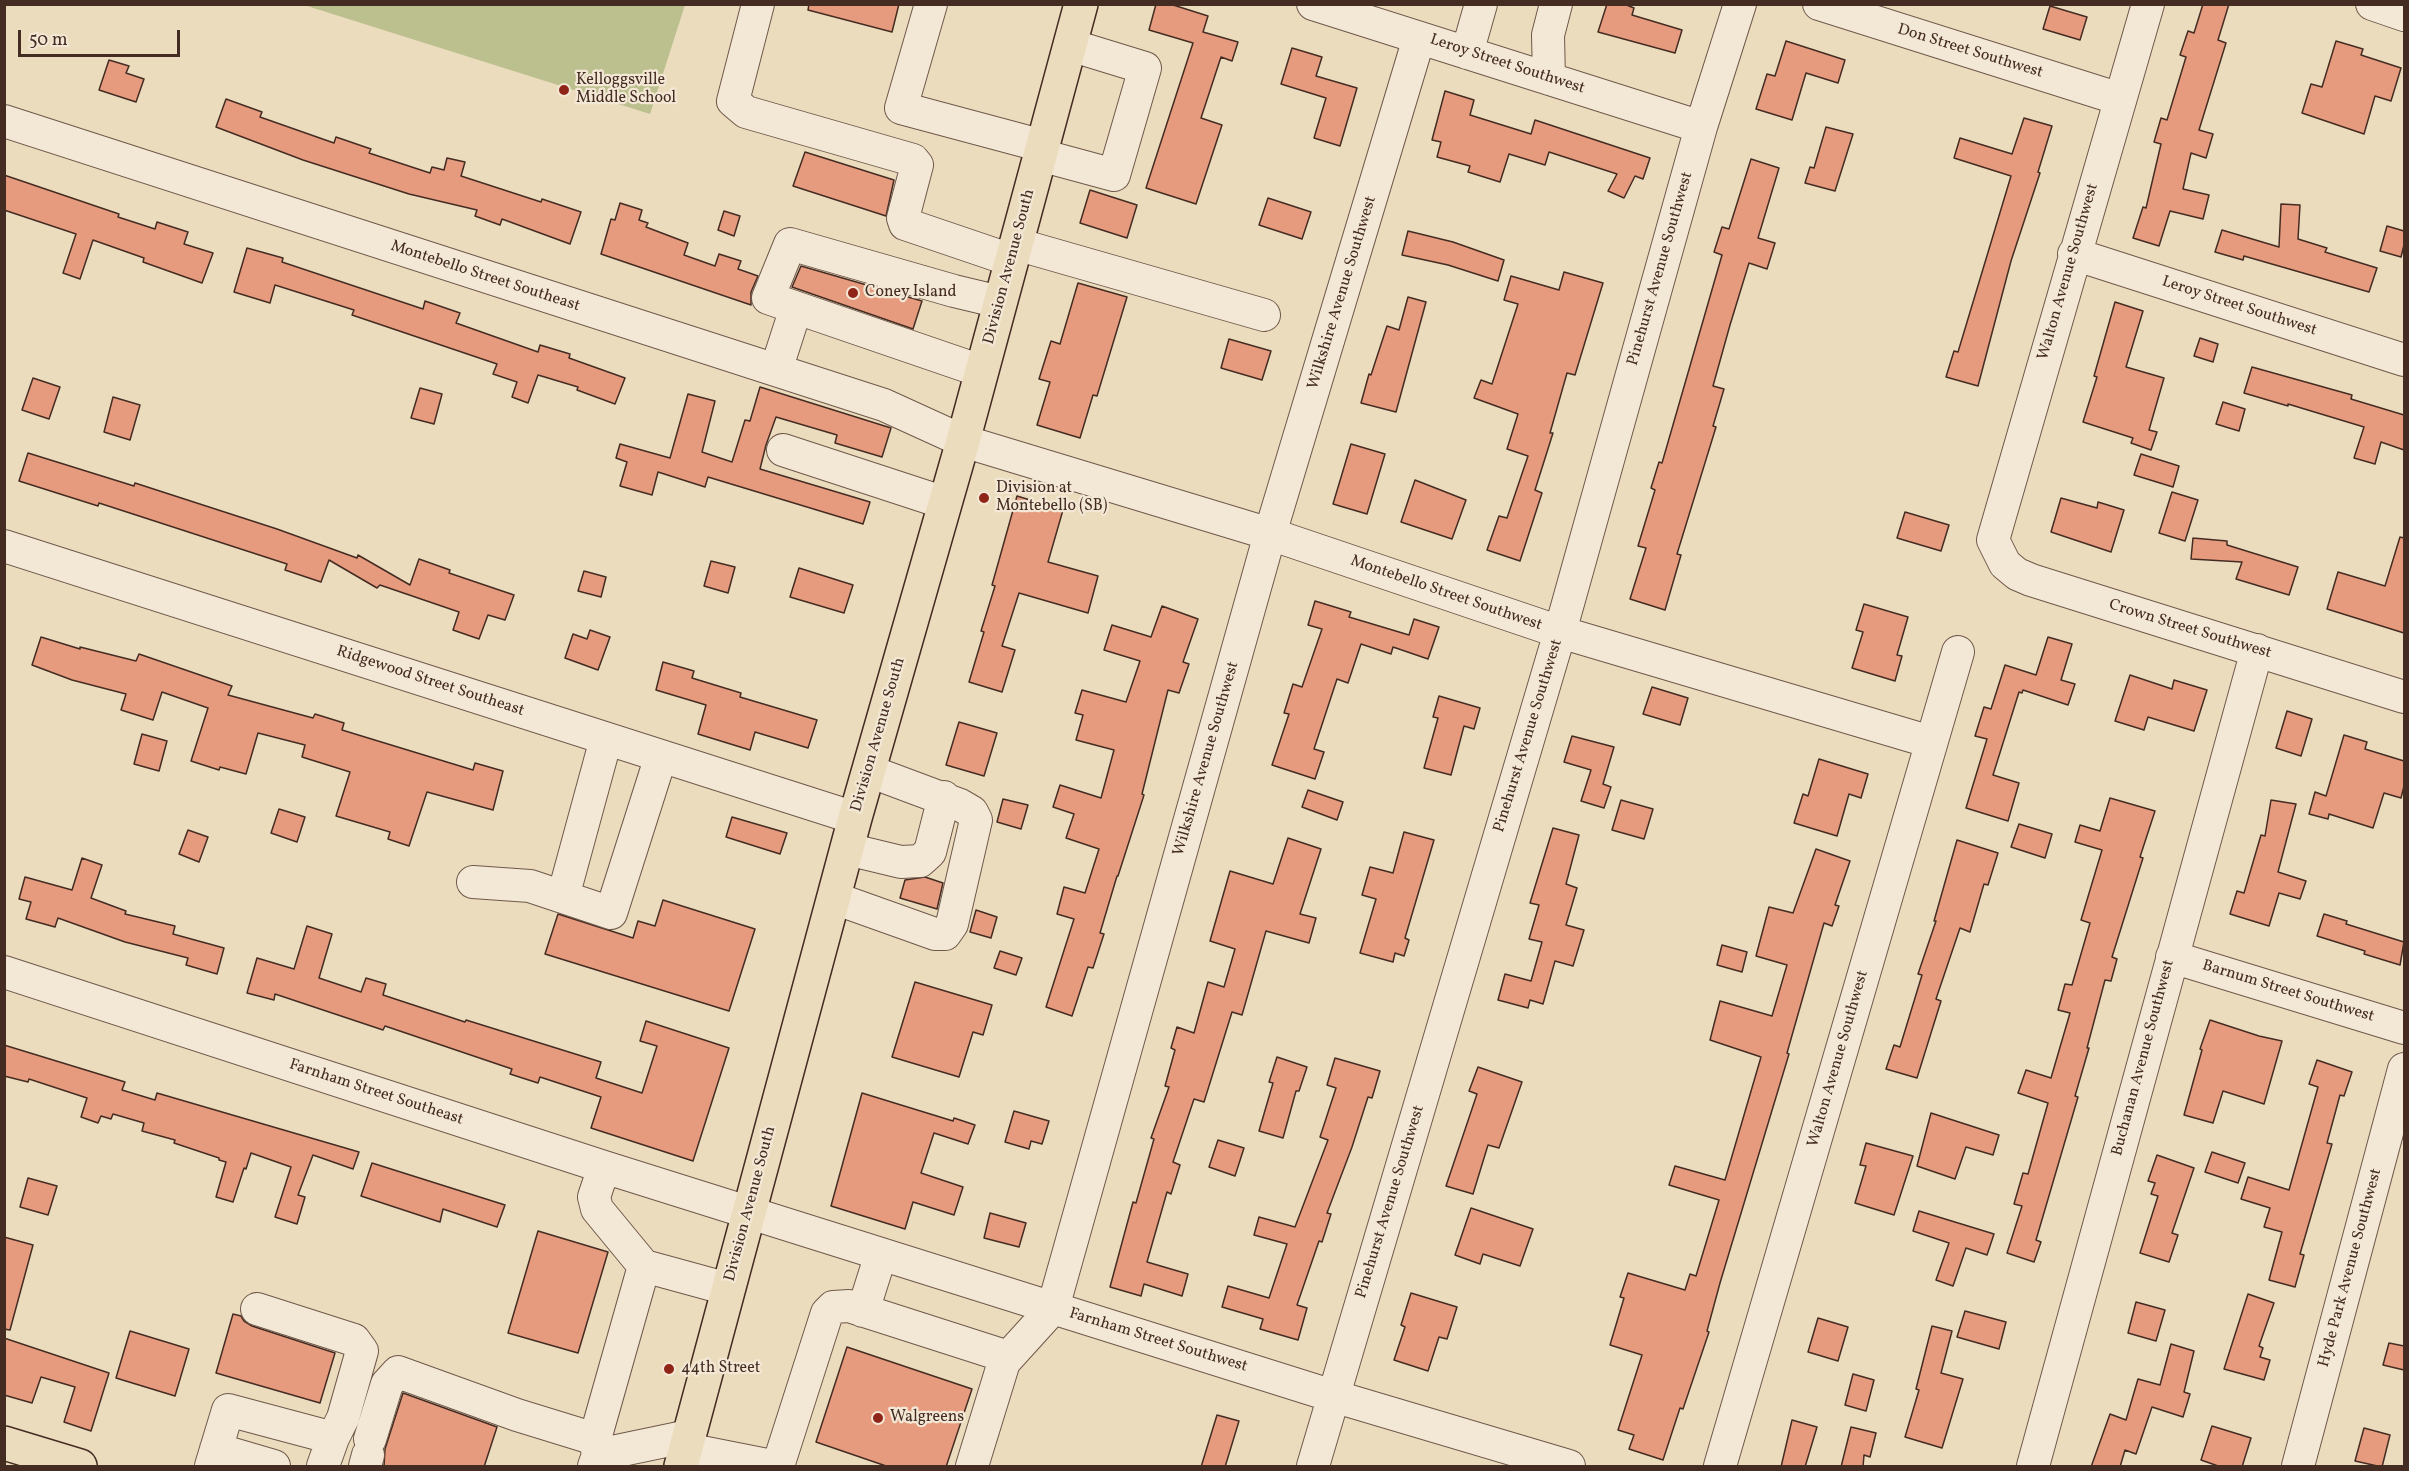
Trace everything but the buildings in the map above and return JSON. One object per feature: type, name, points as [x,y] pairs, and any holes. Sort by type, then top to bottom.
[{"type":"main road","name":"Division Avenue South","points":[[685,1451],[851,834],[963,441],[1081,4]]},
{"type":"main road","points":[[4,1443],[80,1467]]},
{"type":"street","points":[[758,4],[734,101],[746,112],[913,160],[918,165]]},
{"type":"street","points":[[931,4],[901,108],[1041,150],[1114,175],[1145,68],[1070,45]]},
{"type":"street","name":"Leroy Street Southwest","points":[[1313,4],[1701,127]]},
{"type":"street","points":[[1467,53],[1481,4]]},
{"type":"street","points":[[1549,79],[1548,35],[1556,4]]},
{"type":"street","name":"Pinehurst Avenue Southwest","points":[[1313,1467],[1560,632],[1701,127],[1740,4]]},
{"type":"street","name":"Don Street Southwest","points":[[1820,4],[2120,99]]},
{"type":"street","name":"Walton Avenue Southwest","points":[[1992,540],[2148,4]]},
{"type":"street","points":[[2372,4],[2404,15]]},
{"type":"street","name":"Wilkshire Avenue Southwest","points":[[972,1467],[1004,1362],[1053,1308],[1270,534],[1419,38]]},
{"type":"street","points":[[930,116],[903,218],[905,224],[1264,315]]},
{"type":"street","name":"Montebello Street Southeast","points":[[4,121],[884,405],[963,441]]},
{"type":"street","points":[[981,370],[768,298],[790,244],[1000,302]]},
{"type":"street","name":"Leroy Street Southwest","points":[[2074,254],[2404,360]]},
{"type":"street","points":[[776,370],[796,308]]},
{"type":"street","name":"Montebello Street Southwest","points":[[963,441],[1270,534],[1560,632],[1931,742]]},
{"type":"street","points":[[783,450],[945,503]]},
{"type":"street","name":"Crown Street Southwest","points":[[1992,540],[2005,564],[2017,574],[2031,580],[2404,697]]},
{"type":"street","name":"Ridgewood Street Southeast","points":[[4,546],[661,756],[851,834],[901,862],[920,861],[930,852],[944,797]]},
{"type":"street","name":"Buchanan Avenue Southwest","points":[[2033,1467],[2257,650]]},
{"type":"street","name":"Walton Avenue Southwest","points":[[1720,1467],[1958,652]]},
{"type":"street","points":[[563,897],[606,739]]},
{"type":"street","points":[[473,882],[530,886],[611,913],[661,756]]},
{"type":"street","points":[[834,898],[935,934],[945,934],[952,924],[976,820],[972,812],[944,797],[869,771]]},
{"type":"street","name":"Barnum Street Southwest","points":[[2172,957],[2404,1028]]},
{"type":"street","name":"Farnham Street Southeast","points":[[4,972],[749,1212]]},
{"type":"street","name":"Hyde Park Avenue Southwest","points":[[2298,1467],[2404,1069]]},
{"type":"street","points":[[604,1167],[594,1197],[597,1209],[644,1266],[728,1289]]},
{"type":"street","name":"Farnham Street Southwest","points":[[749,1212],[1333,1396],[1569,1467]]},
{"type":"street","points":[[863,1311],[881,1254]]},
{"type":"street","points":[[600,1457],[644,1266]]},
{"type":"street","points":[[778,1467],[827,1313],[832,1307],[849,1306],[1008,1357]]},
{"type":"street","points":[[257,1310],[354,1340],[362,1351],[343,1418],[328,1452],[228,1410],[213,1458],[274,1467]]},
{"type":"street","points":[[367,1454],[387,1384],[398,1372],[517,1415],[600,1457],[685,1451],[772,1467]]},
{"type":"green space","points":[[304,5],[685,5],[650,114]]},
{"type":"place","name":"Kelloggsville Middle School","points":[[564,90]]},
{"type":"place","name":"Coney Island","points":[[853,293]]},
{"type":"place","name":"Division at Montebello (SB)","points":[[984,498]]},
{"type":"place","name":"44th Street","points":[[669,1369]]},
{"type":"place","name":"Walgreens","points":[[878,1418]]}]
